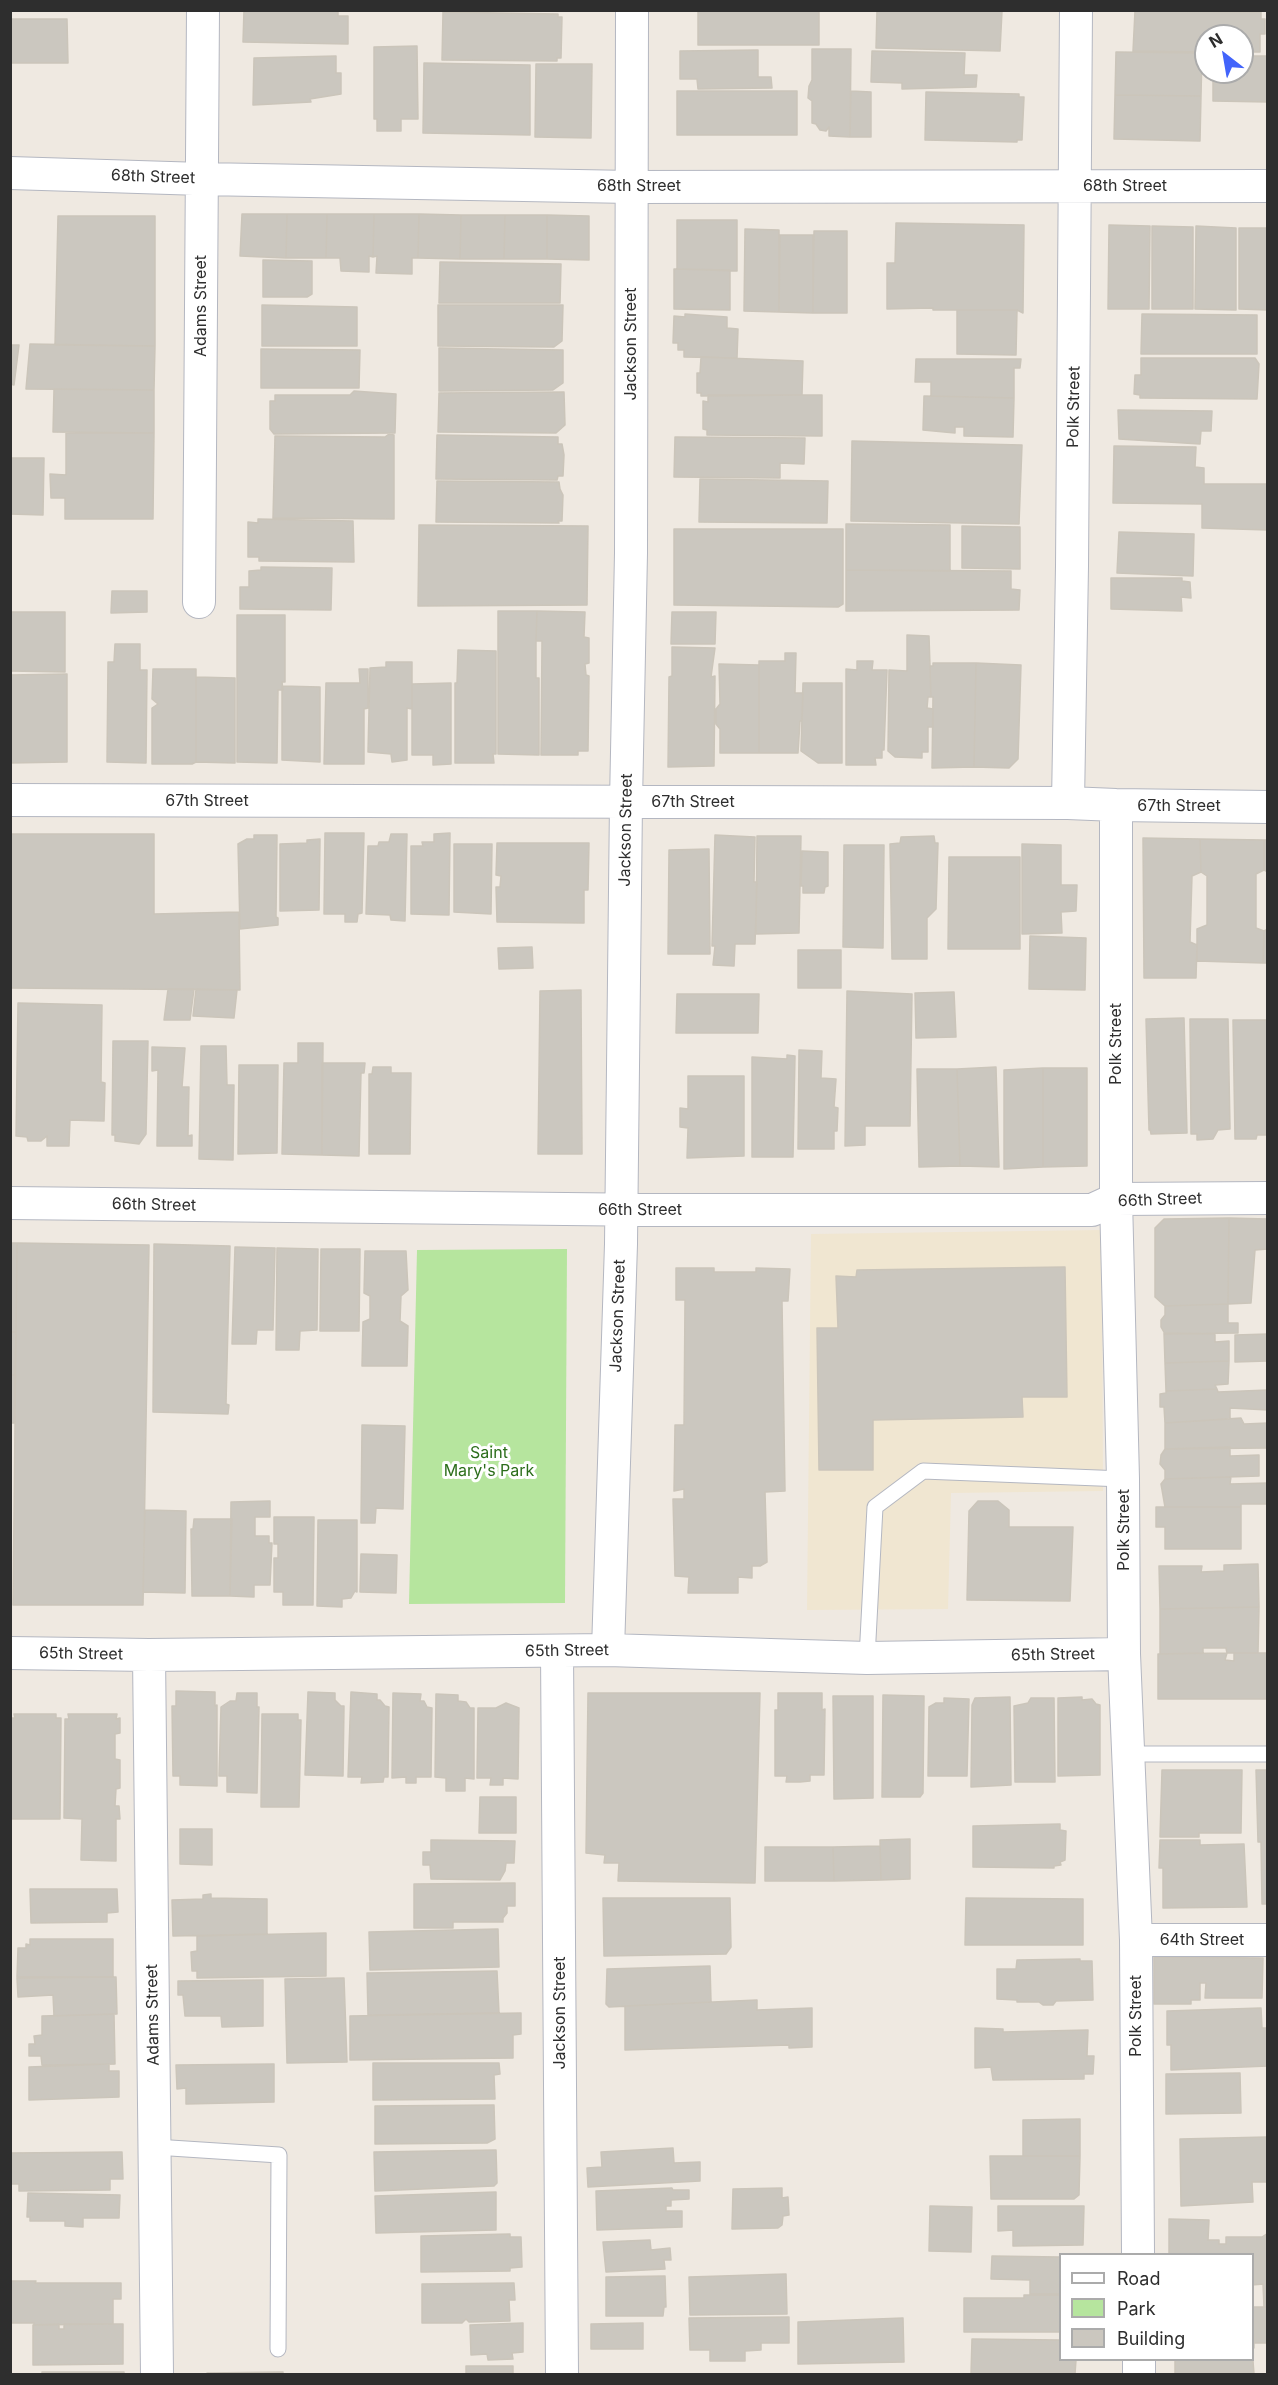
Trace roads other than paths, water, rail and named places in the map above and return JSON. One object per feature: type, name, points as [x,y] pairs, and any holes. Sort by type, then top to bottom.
[{"type":"street","name":"Adams Street","points":[[199,602],[203,10]]},
{"type":"street","name":"Jackson Street","points":[[608,1650],[621,1210],[626,802],[632,553],[632,10]]},
{"type":"street","name":"Polk Street","points":[[1068,802],[1076,10]]},
{"type":"street","name":"68th Street","points":[[10,173],[631,187],[1268,186]]},
{"type":"street","name":"67th Street","points":[[10,800],[1068,802],[1268,807]]},
{"type":"street","name":"Polk Street","points":[[1116,805],[1116,1199],[1123,1479],[1124,1654],[1136,1940],[1138,2253]]},
{"type":"street","name":"66th Street","points":[[10,1203],[621,1210],[1092,1210],[1116,1199],[1268,1198]]},
{"type":"street","name":"65th Street","points":[[10,1653],[149,1655],[608,1650],[867,1658],[1124,1654]]},
{"type":"street","name":"Jackson Street","points":[[557,1651],[562,2374]]},
{"type":"street","name":"Adams Street","points":[[149,1655],[157,2374]]},
{"type":"street","name":"64th Street","points":[[1136,1940],[1268,1940]]},
{"type":"lane","points":[[867,1658],[876,1508],[923,1471],[1123,1479]]},
{"type":"lane","points":[[1129,1754],[1268,1754]]},
{"type":"lane","points":[[155,2147],[279,2155],[278,2349]]},
{"type":"park label","name":"Saint Mary's Park","points":[[489,1462]]}]
